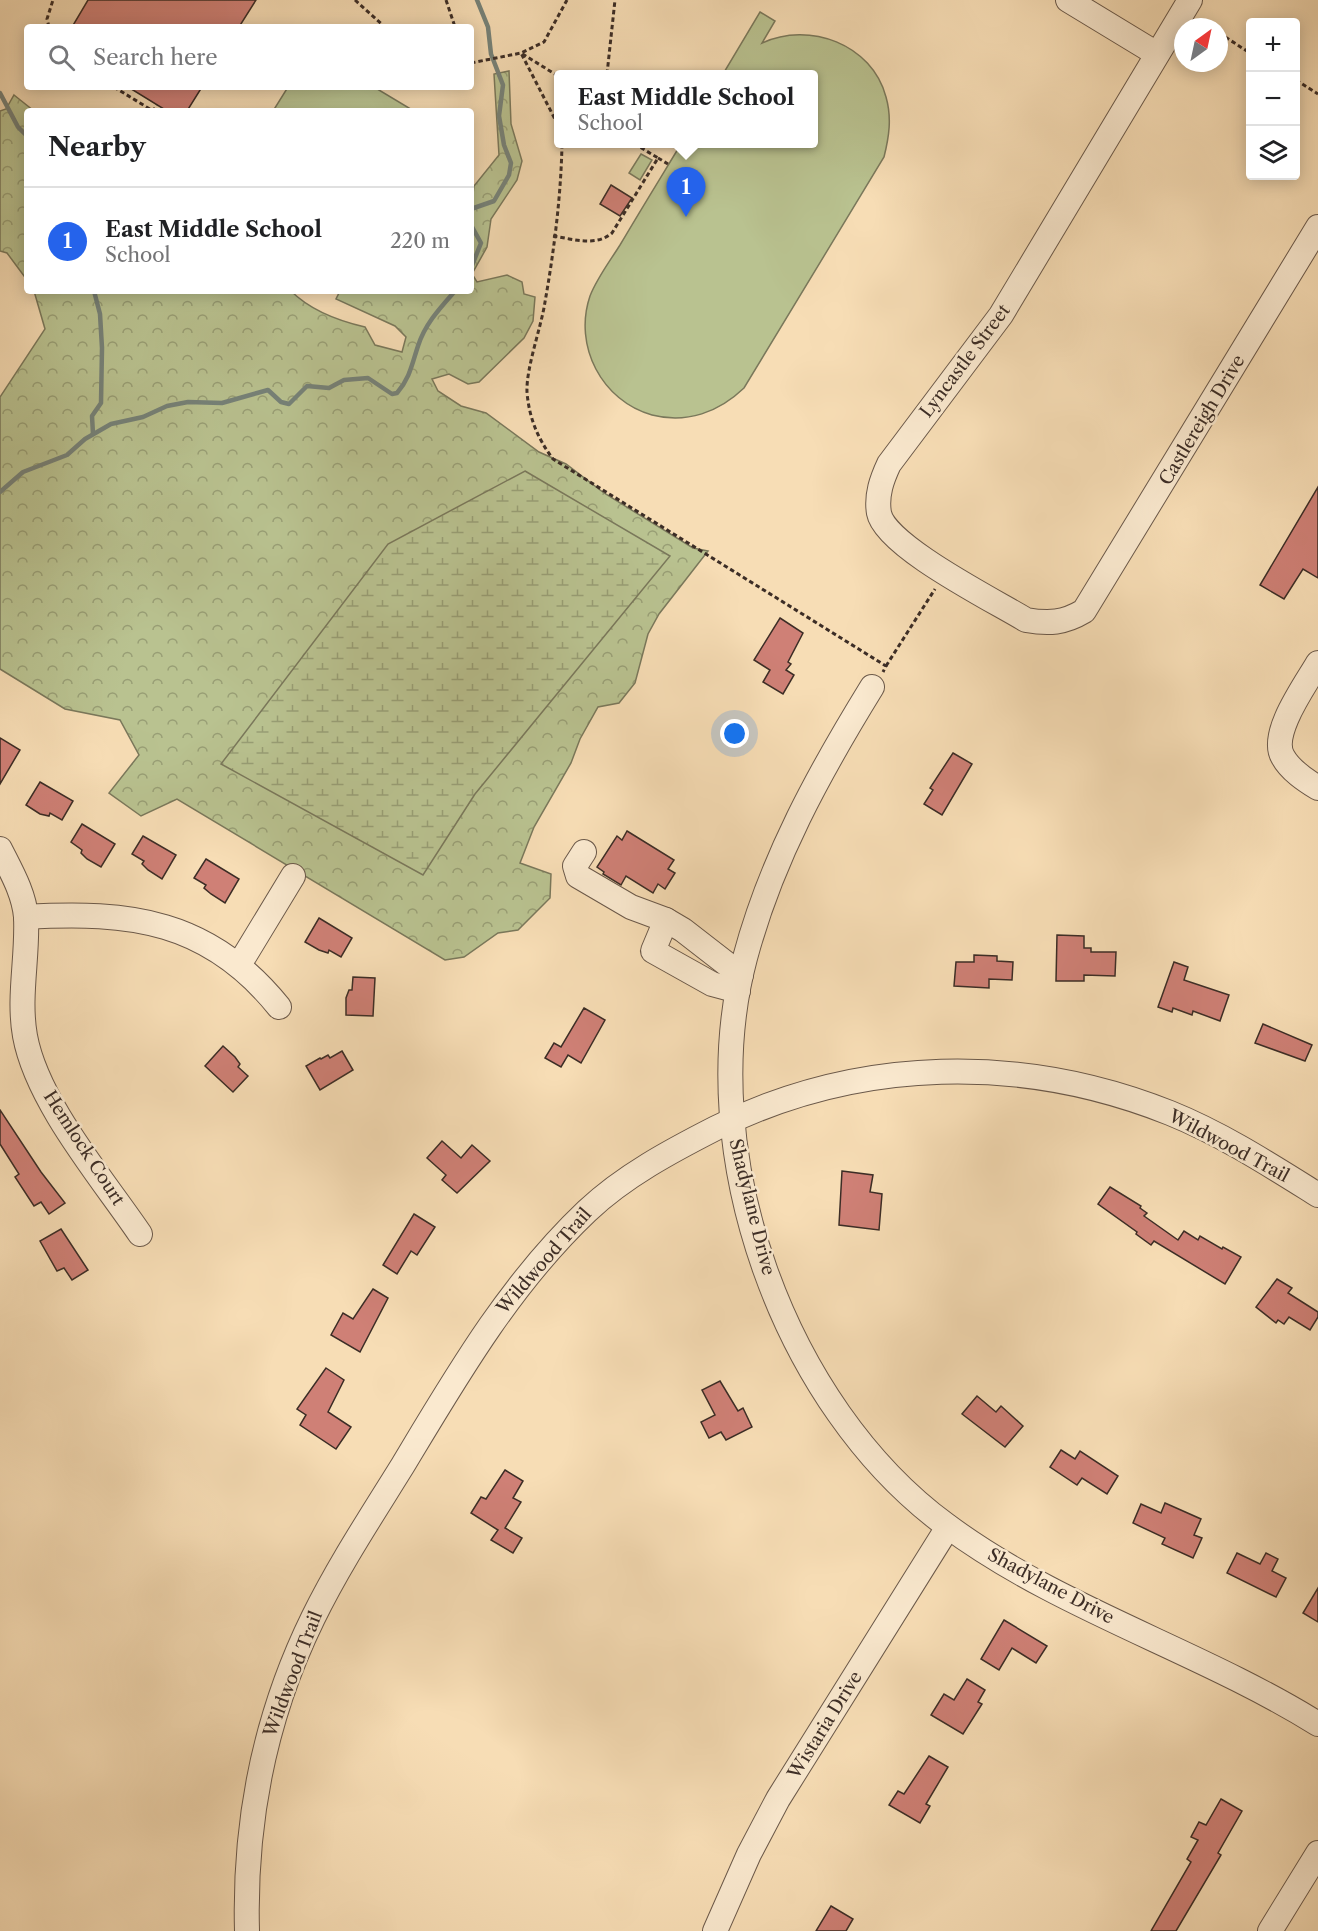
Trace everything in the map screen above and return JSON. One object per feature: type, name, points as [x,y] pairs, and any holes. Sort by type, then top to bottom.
[{"type":"street","points":[[1068,0],[1157,54]]},
{"type":"street","name":"Lyncastle Street","points":[[1084,611],[1067,621],[1047,624],[1026,620],[945,572],[905,547],[892,534],[879,513],[880,485],[889,464],[910,433],[1001,315],[1190,0]]},
{"type":"street","name":"Castlereigh Drive","points":[[1084,611],[1318,227]]},
{"type":"street","points":[[1318,663],[1292,707],[1281,732],[1281,755],[1290,767],[1318,788]]},
{"type":"street","name":"Shadylane Drive","points":[[872,687],[830,757],[790,833],[763,898],[739,983],[733,1046],[732,1120],[754,1232],[771,1286],[791,1334],[827,1397],[855,1438],[901,1487],[948,1527],[1036,1581],[1206,1662],[1318,1724]]},
{"type":"street","name":"Hemlock Court","points":[[0,849],[20,891],[26,917],[22,1009],[26,1038],[37,1074],[59,1116],[140,1233]]},
{"type":"street","points":[[584,852],[575,866],[578,876],[631,907],[666,920],[739,983]]},
{"type":"street","points":[[239,965],[293,876]]},
{"type":"street","points":[[26,917],[85,913],[152,921],[198,940],[239,965],[257,980],[279,1007]]},
{"type":"street","points":[[666,920],[653,951],[712,984],[739,983]]},
{"type":"street","name":"Wildwood Trail","points":[[247,1931],[250,1833],[266,1747],[289,1676],[307,1631],[354,1545],[488,1326],[541,1260],[584,1214],[618,1186],[674,1150],[732,1120],[795,1096],[859,1079],[953,1070],[1016,1073],[1086,1085],[1173,1114],[1248,1152],[1318,1195]]},
{"type":"street","name":"Wistaria Drive","points":[[715,1931],[749,1854],[778,1800],[948,1527]]},
{"type":"street","points":[[1270,1931],[1318,1853]]},
{"type":"path","points":[[48,24],[47,19],[53,0]]},
{"type":"path","points":[[355,0],[382,24]]},
{"type":"path","points":[[446,0],[454,24]]},
{"type":"path","points":[[474,62],[521,52],[549,38],[567,0]]},
{"type":"path","points":[[608,70],[615,0]]},
{"type":"path","points":[[1228,39],[1246,50]]},
{"type":"path","points":[[521,52],[554,73]]},
{"type":"path","points":[[521,52],[554,118]]},
{"type":"path","points":[[1300,83],[1318,94]]},
{"type":"path","points":[[119,90],[148,108]]},
{"type":"path","points":[[562,148],[554,236],[545,302],[527,390],[530,413],[539,439],[553,459],[886,666]]},
{"type":"path","points":[[642,148],[669,164]]},
{"type":"path","points":[[554,236],[594,241],[605,239],[612,233],[658,158]]},
{"type":"path","points":[[872,687],[945,572]]},
{"type":"green space","points":[[760,12],[775,21],[762,43],[780,37],[818,36],[853,51],[867,63],[879,79],[886,97],[889,127],[884,157],[744,388],[724,404],[702,414],[678,418],[652,415],[634,408],[619,398],[596,369],[585,334],[586,315],[590,296],[600,276],[679,148],[818,148],[818,70],[725,70]]},
{"type":"green space","points":[[509,71],[511,124],[522,161],[517,180],[491,219],[487,247],[474,270],[474,186],[499,155],[494,74]]},
{"type":"green space","points":[[286,90],[379,90],[409,108],[275,108]]},
{"type":"green space","points":[[14,95],[30,108],[24,108],[24,276],[7,253],[0,251],[0,111],[6,109]]},
{"type":"green space","points":[[641,154],[652,160],[640,180],[629,173]]},
{"type":"green space","points":[[507,275],[522,282],[524,294],[535,297],[533,321],[524,338],[479,382],[468,384],[449,374],[432,379],[438,391],[461,406],[486,413],[539,452],[566,464],[604,493],[693,548],[708,551],[659,614],[648,634],[635,683],[619,703],[598,707],[580,739],[571,763],[534,827],[520,863],[551,874],[550,898],[518,930],[498,933],[464,957],[445,960],[177,799],[141,816],[109,793],[139,755],[120,720],[65,709],[0,669],[0,397],[45,329],[35,294],[294,294],[325,314],[365,327],[375,345],[402,352],[406,337],[395,326],[336,299],[338,294],[474,294],[474,277],[477,282]]},
{"type":"green space","points":[[525,471],[670,556],[475,794],[423,875],[221,764],[388,544]]},
{"type":"building","points":[[88,0],[256,0],[241,24],[74,24]]},
{"type":"building","points":[[133,90],[200,90],[189,108],[162,108]]},
{"type":"building","points":[[611,185],[632,198],[620,216],[600,204]]},
{"type":"building","points":[[1318,487],[1318,578],[1303,569],[1284,599],[1260,585]]},
{"type":"building","points":[[780,618],[803,633],[788,662],[791,664],[786,670],[794,675],[783,694],[763,682],[770,670],[754,660]]},
{"type":"building","points":[[0,738],[20,750],[0,784]]},
{"type":"building","points":[[953,753],[972,764],[942,815],[924,804],[933,790],[930,788]]},
{"type":"building","points":[[40,782],[73,801],[62,820],[50,813],[49,816],[40,814],[26,805]]},
{"type":"building","points":[[82,824],[115,844],[101,867],[87,859],[81,853],[82,850],[71,842]]},
{"type":"building","points":[[627,831],[674,860],[668,869],[675,873],[665,889],[658,884],[653,893],[626,876],[621,885],[603,874],[604,872],[597,867],[617,836],[622,840]]},
{"type":"building","points":[[143,836],[176,855],[162,879],[142,864],[144,861],[132,854]]},
{"type":"building","points":[[206,859],[239,879],[225,903],[204,888],[206,885],[194,878]]},
{"type":"building","points":[[319,918],[352,938],[341,957],[329,950],[328,953],[319,950],[305,942]]},
{"type":"building","points":[[1057,935],[1084,936],[1084,948],[1091,948],[1091,952],[1116,952],[1115,976],[1084,975],[1084,981],[1056,981]]},
{"type":"building","points":[[974,955],[997,956],[997,961],[1013,962],[1012,980],[989,979],[989,988],[954,986],[956,962],[974,962]]},
{"type":"building","points":[[1174,962],[1188,967],[1184,980],[1229,995],[1220,1021],[1193,1011],[1192,1015],[1173,1008],[1172,1012],[1158,1007]]},
{"type":"building","points":[[353,977],[375,978],[373,1016],[346,1015],[346,998],[349,990],[352,990]]},
{"type":"building","points":[[584,1008],[605,1020],[581,1063],[568,1055],[561,1067],[545,1058],[554,1043],[561,1047]]},
{"type":"building","points":[[1263,1024],[1312,1045],[1305,1061],[1255,1043]]},
{"type":"building","points":[[223,1046],[235,1057],[240,1064],[238,1067],[248,1076],[233,1092],[205,1066]]},
{"type":"building","points":[[342,1051],[353,1070],[320,1090],[306,1066],[320,1058],[328,1055],[330,1058]]},
{"type":"building","points":[[0,1110],[41,1172],[65,1203],[49,1214],[41,1202],[34,1206],[15,1177],[19,1174],[0,1144]]},
{"type":"building","points":[[442,1141],[461,1158],[472,1145],[490,1161],[457,1193],[442,1180],[446,1175],[427,1158]]},
{"type":"building","points":[[842,1171],[873,1175],[870,1192],[882,1194],[879,1230],[839,1225]]},
{"type":"building","points":[[1110,1187],[1141,1206],[1140,1208],[1147,1213],[1144,1216],[1178,1240],[1184,1231],[1198,1240],[1200,1236],[1241,1257],[1225,1284],[1154,1241],[1151,1245],[1098,1204]]},
{"type":"building","points":[[414,1214],[435,1227],[417,1255],[411,1251],[397,1274],[383,1265]]},
{"type":"building","points":[[61,1229],[88,1270],[72,1280],[64,1268],[57,1271],[40,1241]]},
{"type":"building","points":[[1277,1279],[1292,1288],[1288,1293],[1318,1312],[1318,1317],[1310,1330],[1289,1317],[1284,1324],[1278,1320],[1276,1323],[1256,1307]]},
{"type":"building","points":[[373,1289],[388,1298],[360,1352],[331,1335],[343,1313],[353,1319]]},
{"type":"building","points":[[326,1368],[344,1380],[328,1412],[351,1427],[336,1449],[300,1425],[306,1415],[297,1409]]},
{"type":"building","points":[[720,1381],[738,1411],[743,1408],[752,1427],[726,1440],[721,1432],[709,1438],[701,1422],[715,1415],[702,1390]]},
{"type":"building","points":[[977,1396],[996,1412],[1001,1406],[1023,1426],[1005,1447],[962,1414]]},
{"type":"building","points":[[1061,1450],[1075,1459],[1080,1451],[1118,1476],[1107,1494],[1082,1478],[1077,1485],[1050,1467]]},
{"type":"building","points":[[505,1470],[523,1481],[513,1498],[521,1502],[505,1528],[522,1538],[513,1553],[491,1540],[498,1530],[471,1513],[481,1497],[486,1499]]},
{"type":"building","points":[[1165,1503],[1201,1519],[1194,1535],[1202,1538],[1193,1558],[1162,1544],[1165,1538],[1133,1523],[1141,1504],[1161,1513]]},
{"type":"building","points":[[1237,1553],[1260,1564],[1266,1553],[1278,1559],[1272,1571],[1286,1578],[1276,1597],[1227,1573]]},
{"type":"building","points":[[1318,1588],[1318,1622],[1303,1613]]},
{"type":"building","points":[[1004,1620],[1047,1646],[1036,1663],[1012,1648],[999,1670],[981,1659]]},
{"type":"building","points":[[967,1679],[985,1690],[978,1702],[982,1704],[963,1734],[931,1715],[944,1694],[954,1700]]},
{"type":"building","points":[[929,1756],[948,1767],[926,1804],[930,1806],[920,1823],[889,1805],[898,1791],[904,1794]]},
{"type":"building","points":[[1221,1799],[1242,1811],[1218,1853],[1221,1855],[1176,1931],[1151,1931],[1191,1862],[1187,1859],[1198,1840],[1191,1837],[1199,1822],[1206,1825]]},
{"type":"building","points":[[831,1906],[853,1919],[846,1931],[816,1931]]},
{"type":"waterway","points":[[474,208],[494,201],[509,175],[511,163],[504,145],[499,116],[503,85],[491,54],[488,27],[477,0]]},
{"type":"waterway","points":[[0,93],[18,127],[24,133]]},
{"type":"waterway","points":[[474,230],[481,243],[474,260]]},
{"type":"waterway","points":[[93,434],[92,416],[101,403],[102,348],[100,314],[95,294]]},
{"type":"waterway","points":[[0,492],[23,472],[67,455],[85,439],[111,424],[143,417],[167,406],[188,402],[222,403],[268,390],[281,402],[289,404],[307,386],[329,388],[344,380],[368,378],[392,394],[397,393],[408,376],[425,331],[453,294]]},
{"type":"place","name":"East Middle School","points":[[686,217]]}]
